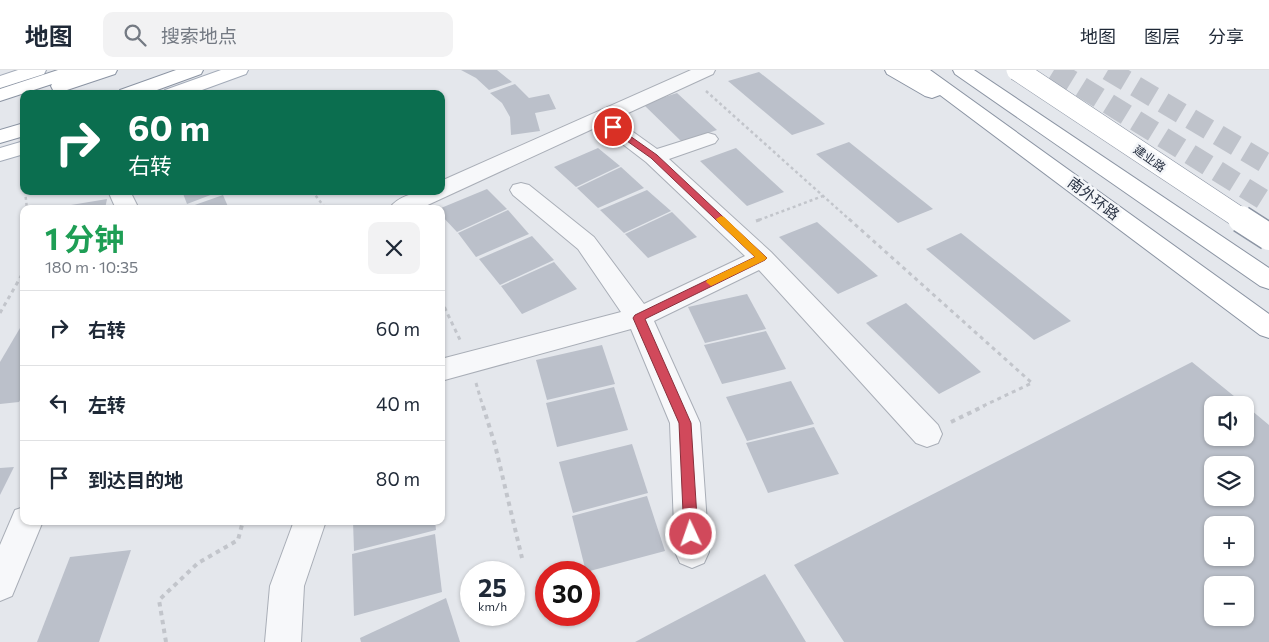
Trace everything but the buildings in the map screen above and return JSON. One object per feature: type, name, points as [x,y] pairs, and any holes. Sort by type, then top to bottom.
[{"type":"main road","points":[[0,82],[36,70]]},
{"type":"main road","points":[[0,94],[77,70]]},
{"type":"main road","points":[[48,90],[108,70]]},
{"type":"main road","points":[[138,90],[194,70]]},
{"type":"main road","points":[[183,90],[238,70]]},
{"type":"main road","points":[[894,70],[998,128]]},
{"type":"main road","name":"南外环路","points":[[918,70],[1269,328]]},
{"type":"main road","name":"南外环路","points":[[962,70],[1269,280]]},
{"type":"main road","points":[[980,70],[1040,123]]},
{"type":"main road","points":[[1017,70],[1269,238]]},
{"type":"main road","points":[[0,106],[20,99]]},
{"type":"main road","points":[[0,137],[20,130]]},
{"type":"main road","points":[[0,155],[20,148]]},
{"type":"street","name":"建业路","points":[[1035,70],[1151,160],[1269,238]]},
{"type":"street","points":[[445,189],[698,73]]},
{"type":"street","points":[[599,117],[654,157],[762,258],[926,434]]},
{"type":"street","points":[[654,157],[708,139]]},
{"type":"street","points":[[521,190],[586,243],[639,318],[685,423],[692,552]]},
{"type":"street","points":[[409,205],[431,195]]},
{"type":"street","points":[[445,369],[639,318],[762,258]]},
{"type":"street","points":[[0,584],[25,525]]},
{"type":"street","points":[[283,642],[287,586],[309,525]]},
{"type":"path","points":[[698,73],[823,196],[1032,383],[926,434]]},
{"type":"path","points":[[315,195],[323,205]]},
{"type":"path","points":[[732,230],[823,196]]},
{"type":"path","points":[[0,313],[20,278]]},
{"type":"path","points":[[445,309],[470,364],[495,445],[522,558]]},
{"type":"path","points":[[166,642],[160,600],[198,563],[238,540],[242,525]]},
{"type":"tunnel","points":[[1054,70],[1269,203]]},
{"type":"tunnel","points":[[1108,70],[1269,165]]},
{"type":"slow traffic","points":[[711,282],[762,258],[721,219]]},
{"type":"route","points":[[613,127],[654,157],[762,258],[639,318],[685,423],[691,534]]}]
